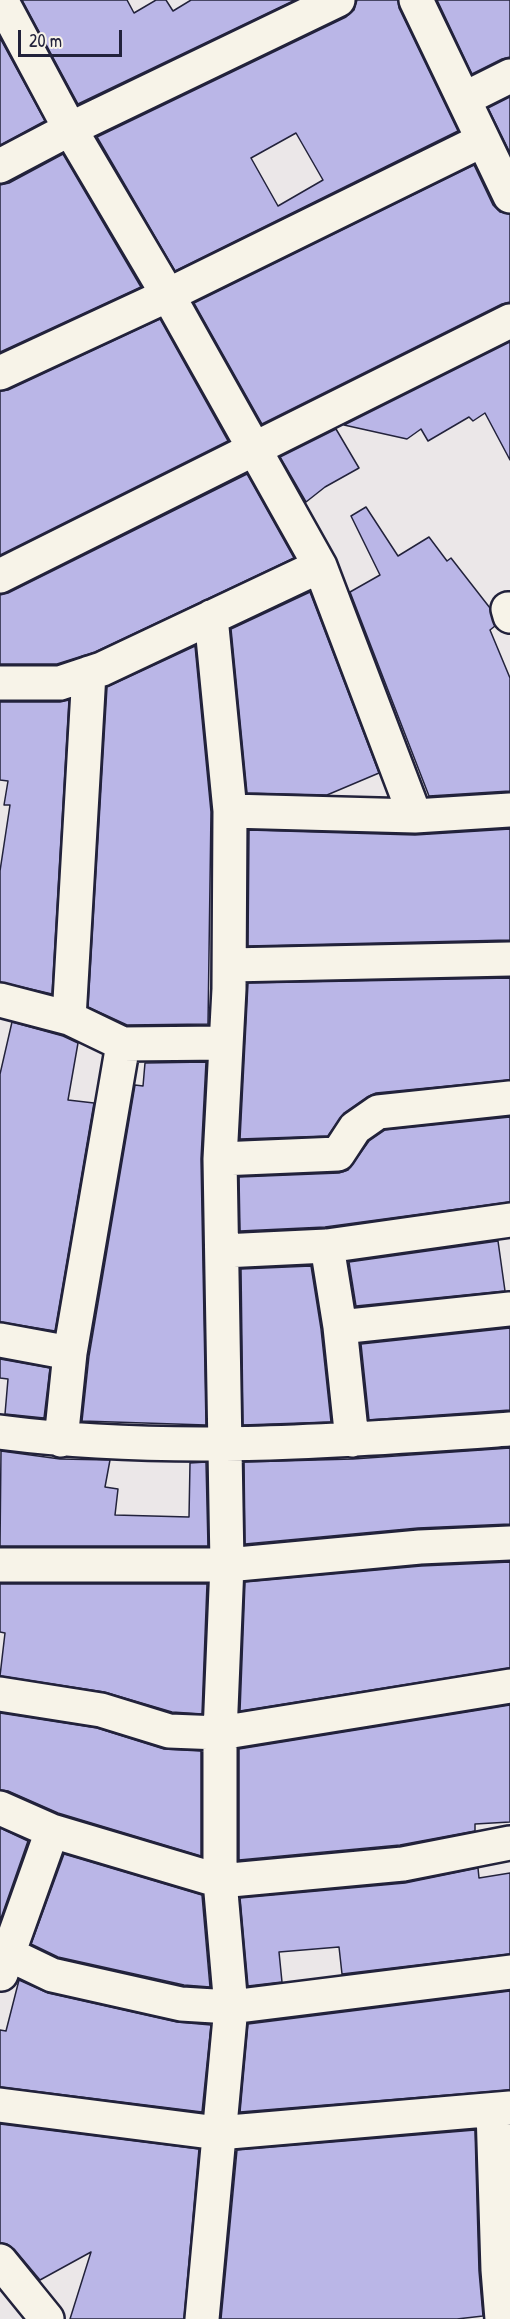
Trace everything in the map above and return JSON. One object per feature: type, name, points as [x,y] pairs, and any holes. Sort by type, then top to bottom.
[{"type":"street","points":[[1,0],[70,129],[168,295],[320,566],[415,816]]},
{"type":"street","points":[[0,166],[70,129],[338,0]]},
{"type":"street","points":[[416,0],[509,191]]},
{"type":"street","points":[[464,99],[510,76]]},
{"type":"street","points":[[0,373],[168,295],[483,140]]},
{"type":"street","points":[[0,576],[510,321]]},
{"type":"street","points":[[0,683],[60,683],[89,673],[320,566]]},
{"type":"street","points":[[510,609],[508,609],[510,616]]},
{"type":"street","points":[[202,2319],[231,2007],[220,1881],[220,1733],[227,1565],[220,1159],[230,965],[230,811],[211,616]]},
{"type":"street","points":[[69,1018],[89,673]]},
{"type":"street","points":[[230,811],[415,816],[510,810]]},
{"type":"street","points":[[230,965],[510,959]]},
{"type":"street","points":[[2,1008],[69,1018],[123,1044],[225,1043]]},
{"type":"street","points":[[61,1440],[70,1353],[123,1044]]},
{"type":"street","points":[[220,1159],[338,1155],[355,1128],[378,1112],[510,1098]]},
{"type":"street","points":[[223,1251],[327,1246],[510,1220]]},
{"type":"street","points":[[327,1246],[340,1327],[352,1440]]},
{"type":"street","points":[[340,1327],[510,1309]]},
{"type":"street","points":[[0,1340],[70,1353]]},
{"type":"street","points":[[0,1432],[61,1440],[224,1444],[352,1440],[510,1429]]},
{"type":"street","points":[[0,1565],[227,1565],[420,1547],[510,1543]]},
{"type":"street","points":[[0,1694],[101,1710],[169,1731],[220,1733],[510,1686]]},
{"type":"street","points":[[0,1808],[52,1831],[220,1881],[403,1864],[510,1844]]},
{"type":"street","points":[[52,1831],[3,1960],[52,1975],[181,2004],[231,2007],[510,1972]]},
{"type":"street","points":[[0,2105],[218,2133],[501,2109],[498,2270],[502,2319]]},
{"type":"street","points":[[6,2280],[47,2319]]},
{"type":"building","points":[[22,0],[127,0],[134,13],[156,0],[166,0],[173,11],[191,0],[295,0],[78,104]]},
{"type":"building","points":[[357,0],[398,0],[399,8],[458,131],[175,271],[97,137],[346,17],[354,10]],"holes":[[[296,133],[323,180],[278,206],[251,158]]]},
{"type":"building","points":[[437,0],[510,0],[510,57],[472,74]]},
{"type":"building","points":[[0,38],[45,121],[0,145]]},
{"type":"building","points":[[510,97],[510,153],[488,108]]},
{"type":"building","points":[[63,154],[141,287],[0,352],[0,185],[9,183]]},
{"type":"building","points":[[474,165],[493,205],[500,212],[510,214],[510,302],[262,424],[194,303]]},
{"type":"building","points":[[160,319],[228,441],[0,555],[0,391],[8,390]]},
{"type":"building","points":[[510,342],[510,460],[485,413],[473,421],[469,417],[428,441],[421,429],[407,439],[344,425]]},
{"type":"building","points":[[336,429],[359,468],[325,487],[306,502],[280,457]]},
{"type":"building","points":[[247,474],[294,558],[95,652],[57,664],[0,664],[0,595]]},
{"type":"building","points":[[366,507],[398,556],[429,537],[447,561],[451,558],[490,608],[495,626],[490,630],[510,678],[510,791],[429,796],[350,592],[380,575],[351,516]]},
{"type":"building","points":[[310,592],[379,773],[327,795],[247,793],[231,629]]},
{"type":"building","points":[[195,646],[211,812],[208,1024],[127,1025],[88,1007],[107,687]]},
{"type":"building","points":[[69,700],[52,994],[0,982],[0,871],[10,805],[4,805],[8,781],[0,780],[0,702]]},
{"type":"building","points":[[510,829],[510,940],[248,946],[249,830],[415,835]]},
{"type":"building","points":[[510,978],[510,1080],[376,1093],[344,1113],[328,1136],[240,1139],[248,983]]},
{"type":"building","points":[[12,1022],[63,1036],[78,1043],[68,1100],[94,1103],[55,1331],[0,1322],[0,1074]]},
{"type":"building","points":[[206,1062],[201,1159],[206,1425],[82,1421],[89,1356],[135,1085],[143,1086],[145,1063]]},
{"type":"building","points":[[510,1117],[510,1202],[325,1227],[240,1231],[239,1177],[339,1173],[348,1170],[369,1141],[385,1130]]},
{"type":"building","points":[[498,1241],[505,1291],[356,1306],[349,1262]]},
{"type":"building","points":[[311,1266],[321,1329],[331,1422],[243,1425],[241,1269]]},
{"type":"building","points":[[510,1328],[510,1410],[369,1420],[361,1344]]},
{"type":"building","points":[[0,1359],[50,1368],[44,1418],[5,1414],[8,1379],[0,1378]]},
{"type":"building","points":[[510,1448],[510,1524],[418,1528],[245,1544],[244,1462],[353,1459]]},
{"type":"building","points":[[1,1451],[60,1459],[110,1460],[105,1487],[118,1489],[115,1515],[189,1517],[190,1463],[206,1462],[208,1546],[0,1546]]},
{"type":"building","points":[[510,1562],[510,1668],[240,1711],[245,1582],[421,1566]]},
{"type":"building","points":[[0,1584],[207,1584],[202,1714],[172,1712],[104,1692],[0,1676],[5,1633],[0,1632]]},
{"type":"building","points":[[510,1705],[510,1822],[475,1824],[475,1831],[400,1845],[239,1860],[239,1749]]},
{"type":"building","points":[[0,1713],[97,1728],[164,1749],[201,1751],[201,1856],[58,1813],[8,1791],[0,1790]]},
{"type":"building","points":[[0,1828],[28,1841],[0,1921]]},
{"type":"building","points":[[64,1854],[202,1895],[210,1987],[184,1985],[58,1957],[31,1944]]},
{"type":"building","points":[[478,1868],[479,1878],[510,1873],[510,1954],[342,1974],[339,1947],[279,1952],[282,1982],[248,1986],[240,1898],[405,1883]]},
{"type":"building","points":[[19,1980],[48,1993],[177,2022],[211,2025],[202,2112],[0,2087],[0,2030],[6,2031]]},
{"type":"building","points":[[510,1991],[510,2090],[240,2112],[248,2024]]},
{"type":"building","points":[[0,2124],[199,2149],[184,2319],[70,2319],[91,2252],[40,2280],[14,2249],[7,2244],[0,2243]]},
{"type":"building","points":[[475,2130],[479,2271],[483,2316],[457,2319],[221,2319],[237,2150]]}]
